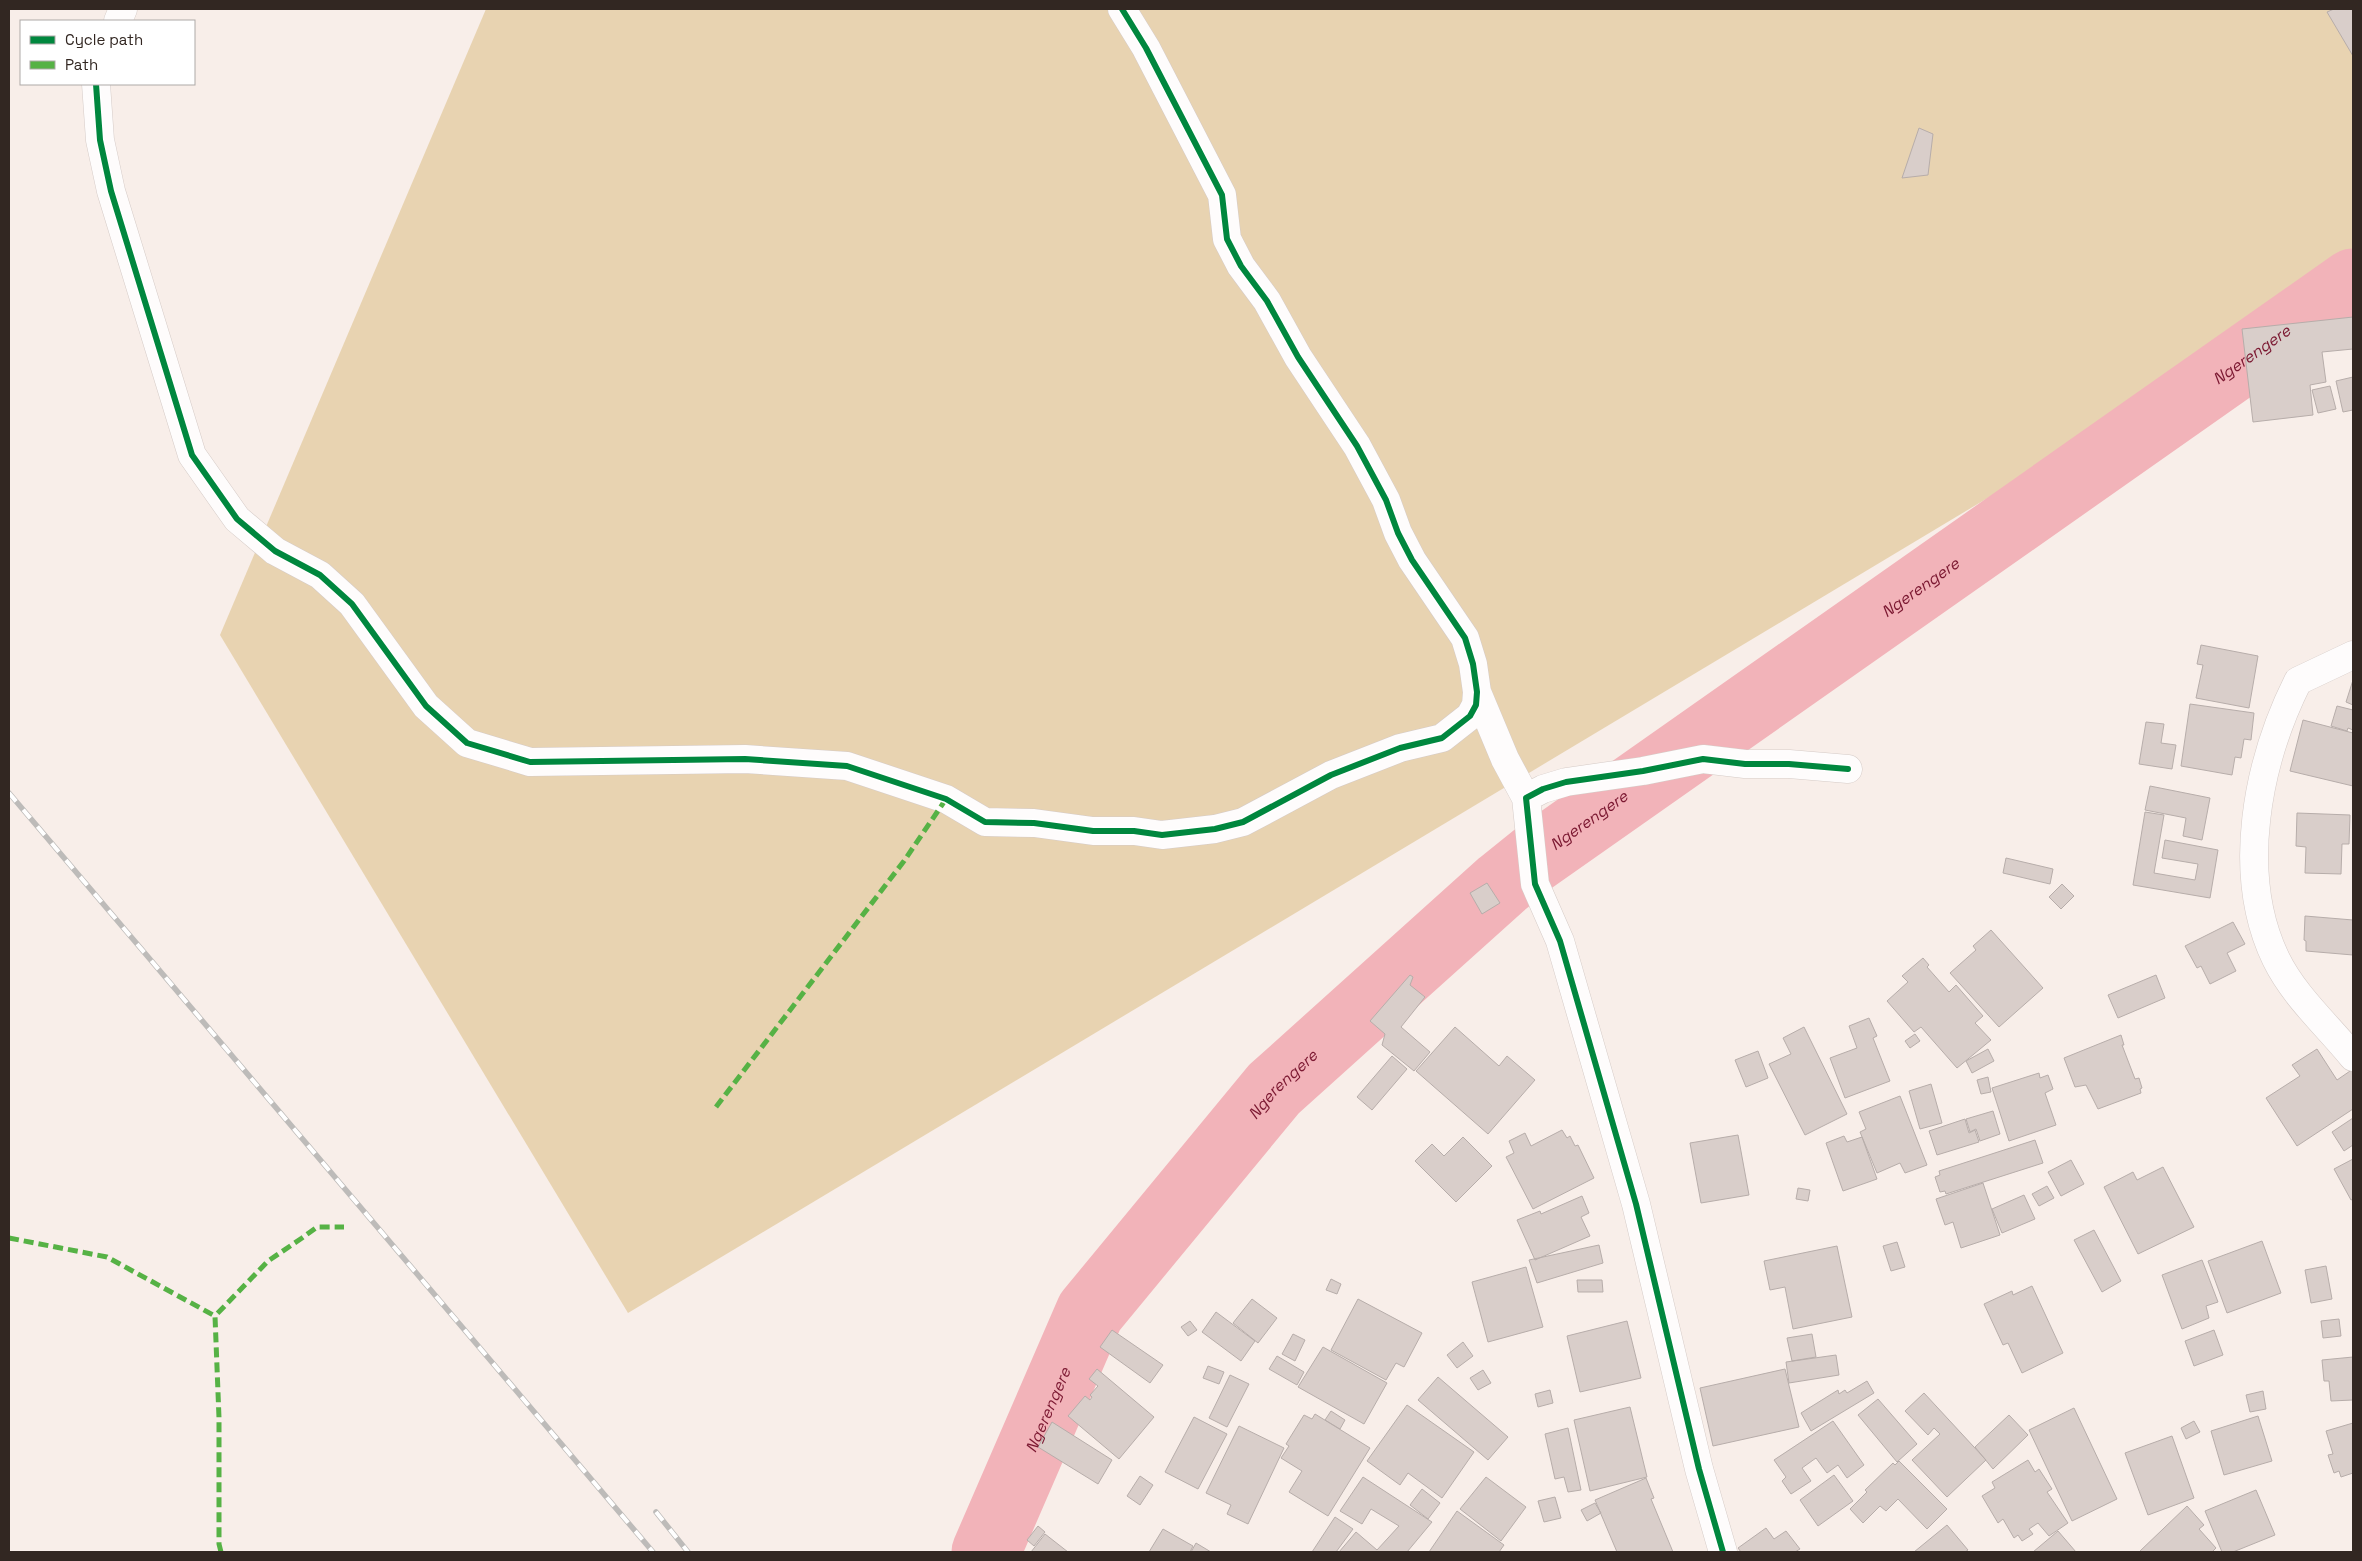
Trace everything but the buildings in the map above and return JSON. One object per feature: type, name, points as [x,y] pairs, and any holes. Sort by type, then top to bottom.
[{"type":"street","points":[[96,85],[100,140],[111,191],[192,455],[238,519],[275,551],[320,575],[352,604],[426,706],[467,743],[530,762],[745,759],[847,766],[946,799],[985,822],[1034,823],[1162,835],[1215,830],[1242,822],[1331,775],[1400,748],[1442,738],[1470,716],[1476,705],[1477,692],[1473,664],[1465,638],[1412,560],[1386,500],[1357,446],[1298,357],[1267,301],[1241,266],[1227,239],[1222,195],[1146,48],[1122,9]]},
{"type":"street","points":[[2353,655],[2298,681],[2278,728],[2260,796],[2256,835],[2256,898],[2265,932],[2277,960],[2294,988],[2353,1057]]},
{"type":"street","points":[[1477,692],[1505,759],[1526,798],[1535,884],[1560,941],[1636,1204],[1699,1469],[1723,1552]]},
{"type":"street","points":[[1526,798],[1543,789],[1566,782],[1643,771],[1703,759],[1745,764],[1789,764],[1848,769]]},
{"type":"shaded area","points":[[486,9],[2353,9],[2353,279],[628,1313],[220,635]]},
{"type":"waterway","name":"Ngerengere","points":[[986,1552],[1090,1312],[1274,1089],[1502,884],[1533,859],[2353,283]]},
{"type":"railway","points":[[9,793],[653,1552]]},
{"type":"railway","points":[[656,1512],[688,1552]]},
{"type":"marked path","points":[[716,1107],[904,861],[946,799]]},
{"type":"marked path","points":[[221,1552],[219,1544],[219,1418],[215,1316],[268,1261],[317,1227],[344,1227]]},
{"type":"marked path","points":[[9,1238],[107,1257],[215,1316]]},
{"type":"cycle path","points":[[96,85],[100,140],[111,191],[192,455],[237,519],[275,551],[320,575],[352,604],[426,706],[467,743],[530,762],[745,759],[847,766],[946,799],[985,822],[1034,823],[1093,831],[1134,831],[1162,835],[1215,829],[1243,822],[1331,775],[1400,748],[1442,738],[1470,716],[1476,705],[1477,692],[1473,664],[1465,638],[1412,560],[1398,533],[1386,500],[1357,446],[1298,357],[1267,301],[1241,266],[1227,239],[1222,195],[1146,48],[1122,9]]},
{"type":"cycle path","points":[[1723,1552],[1699,1469],[1636,1204],[1560,941],[1535,884],[1526,798],[1543,789],[1566,782],[1643,771],[1703,759],[1745,764],[1789,764],[1848,769]]}]
